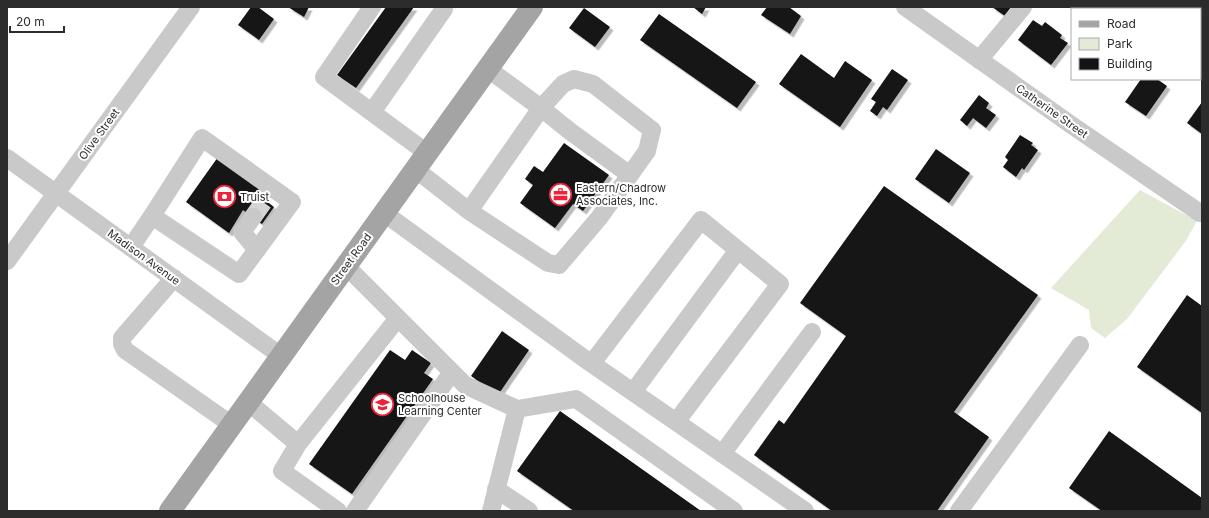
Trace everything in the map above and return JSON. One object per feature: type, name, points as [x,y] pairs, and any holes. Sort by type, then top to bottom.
[{"type":"main road","name":"Street Road","points":[[170,511],[532,7]]},
{"type":"street","name":"Olive Street","points":[[7,260],[191,7]]},
{"type":"street","points":[[372,7],[324,77],[372,112],[470,211],[548,263],[559,265],[600,218],[646,150],[652,130],[593,84],[574,79],[563,84],[541,108],[470,211]]},
{"type":"street","points":[[372,112],[444,9],[442,7]]},
{"type":"street","name":"Catherine Street","points":[[905,7],[1070,124],[1200,213]]},
{"type":"street","points":[[979,60],[1023,7]]},
{"type":"street","points":[[488,68],[630,175]]},
{"type":"street","points":[[131,247],[202,138],[269,194],[292,202],[239,274],[152,216]]},
{"type":"street","name":"Madison Avenue","points":[[7,158],[281,356]]},
{"type":"street","points":[[384,213],[592,363],[805,511]]},
{"type":"street","points":[[253,217],[242,232],[257,250]]},
{"type":"street","points":[[592,363],[701,220],[780,284],[676,422]]},
{"type":"street","points":[[633,392],[738,250]]},
{"type":"street","points":[[346,266],[465,385],[517,409],[576,399],[734,511]]},
{"type":"street","points":[[174,278],[141,314],[122,338],[122,344],[125,350],[232,425]]},
{"type":"street","points":[[338,511],[282,471],[298,444],[398,318]]},
{"type":"street","points":[[722,454],[812,332]]},
{"type":"street","points":[[959,511],[1080,345]]},
{"type":"street","points":[[355,511],[452,372]]},
{"type":"street","points":[[248,402],[298,444]]},
{"type":"street","points":[[491,511],[517,409]]},
{"type":"street","points":[[496,489],[529,511]]},
{"type":"green space","points":[[1140,190],[1197,221],[1185,242],[1127,319],[1105,338],[1091,328],[1089,310],[1051,288]]},
{"type":"building","points":[[251,7],[258,7],[274,19],[259,40],[238,25]]},
{"type":"building","points":[[288,7],[309,7],[304,17]]},
{"type":"building","points":[[386,7],[414,7],[356,88],[337,75]]},
{"type":"building","points":[[693,7],[706,7],[702,14]]},
{"type":"building","points":[[767,7],[789,7],[801,16],[790,34],[761,15]]},
{"type":"building","points":[[992,7],[1011,7],[1005,16]]},
{"type":"building","points":[[1079,7],[1129,7],[1128,8]]},
{"type":"building","points":[[584,8],[610,27],[595,47],[569,28]]},
{"type":"building","points":[[659,14],[756,82],[737,108],[640,40]]},
{"type":"building","points":[[1033,20],[1042,26],[1045,22],[1062,35],[1060,38],[1068,43],[1051,65],[1018,40]]},
{"type":"building","points":[[801,54],[834,78],[845,61],[872,80],[840,127],[779,84]]},
{"type":"building","points":[[892,69],[908,80],[887,110],[883,107],[877,116],[870,111],[876,102],[871,99]]},
{"type":"building","points":[[1140,80],[1158,80],[1167,86],[1146,116],[1125,102]]},
{"type":"building","points":[[979,95],[989,103],[986,108],[996,115],[986,128],[973,118],[967,126],[960,120]]},
{"type":"building","points":[[1202,102],[1202,134],[1187,123]]},
{"type":"building","points":[[1020,135],[1033,143],[1031,145],[1038,150],[1024,170],[1022,168],[1016,177],[1003,167],[1008,160],[1005,157]]},
{"type":"building","name":"Eastern/Chadrow Associates, Inc.","points":[[564,143],[609,175],[583,211],[573,204],[555,228],[520,203],[533,185],[525,179],[534,166],[543,172]]},
{"type":"building","points":[[936,149],[970,173],[949,203],[915,179]]},
{"type":"building","name":"Truist","points":[[218,157],[261,187],[256,193],[274,207],[262,224],[243,210],[229,233],[186,202]]},
{"type":"building","points":[[884,186],[1038,295],[954,412],[989,437],[937,511],[832,511],[754,455],[779,420],[784,424],[846,336],[800,303]]},
{"type":"building","points":[[1187,295],[1202,306],[1202,413],[1137,367]]},
{"type":"building","points":[[502,331],[529,350],[498,395],[471,376]]},
{"type":"building","name":"Schoolhouse Learning Center","points":[[390,350],[405,360],[412,350],[431,363],[424,373],[433,379],[352,494],[309,464]]},
{"type":"building","points":[[560,411],[701,511],[574,511],[517,471]]},
{"type":"building","points":[[1109,431],[1202,498],[1202,511],[1102,511],[1069,488]]},
{"type":"tunnel","points":[[253,217],[265,200]]},
{"type":"place","name":"Eastern/Chadrow Associates, Inc.","points":[[561,194]]},
{"type":"place","name":"Truist","points":[[225,197]]},
{"type":"place","name":"Schoolhouse Learning Center","points":[[383,404]]}]
